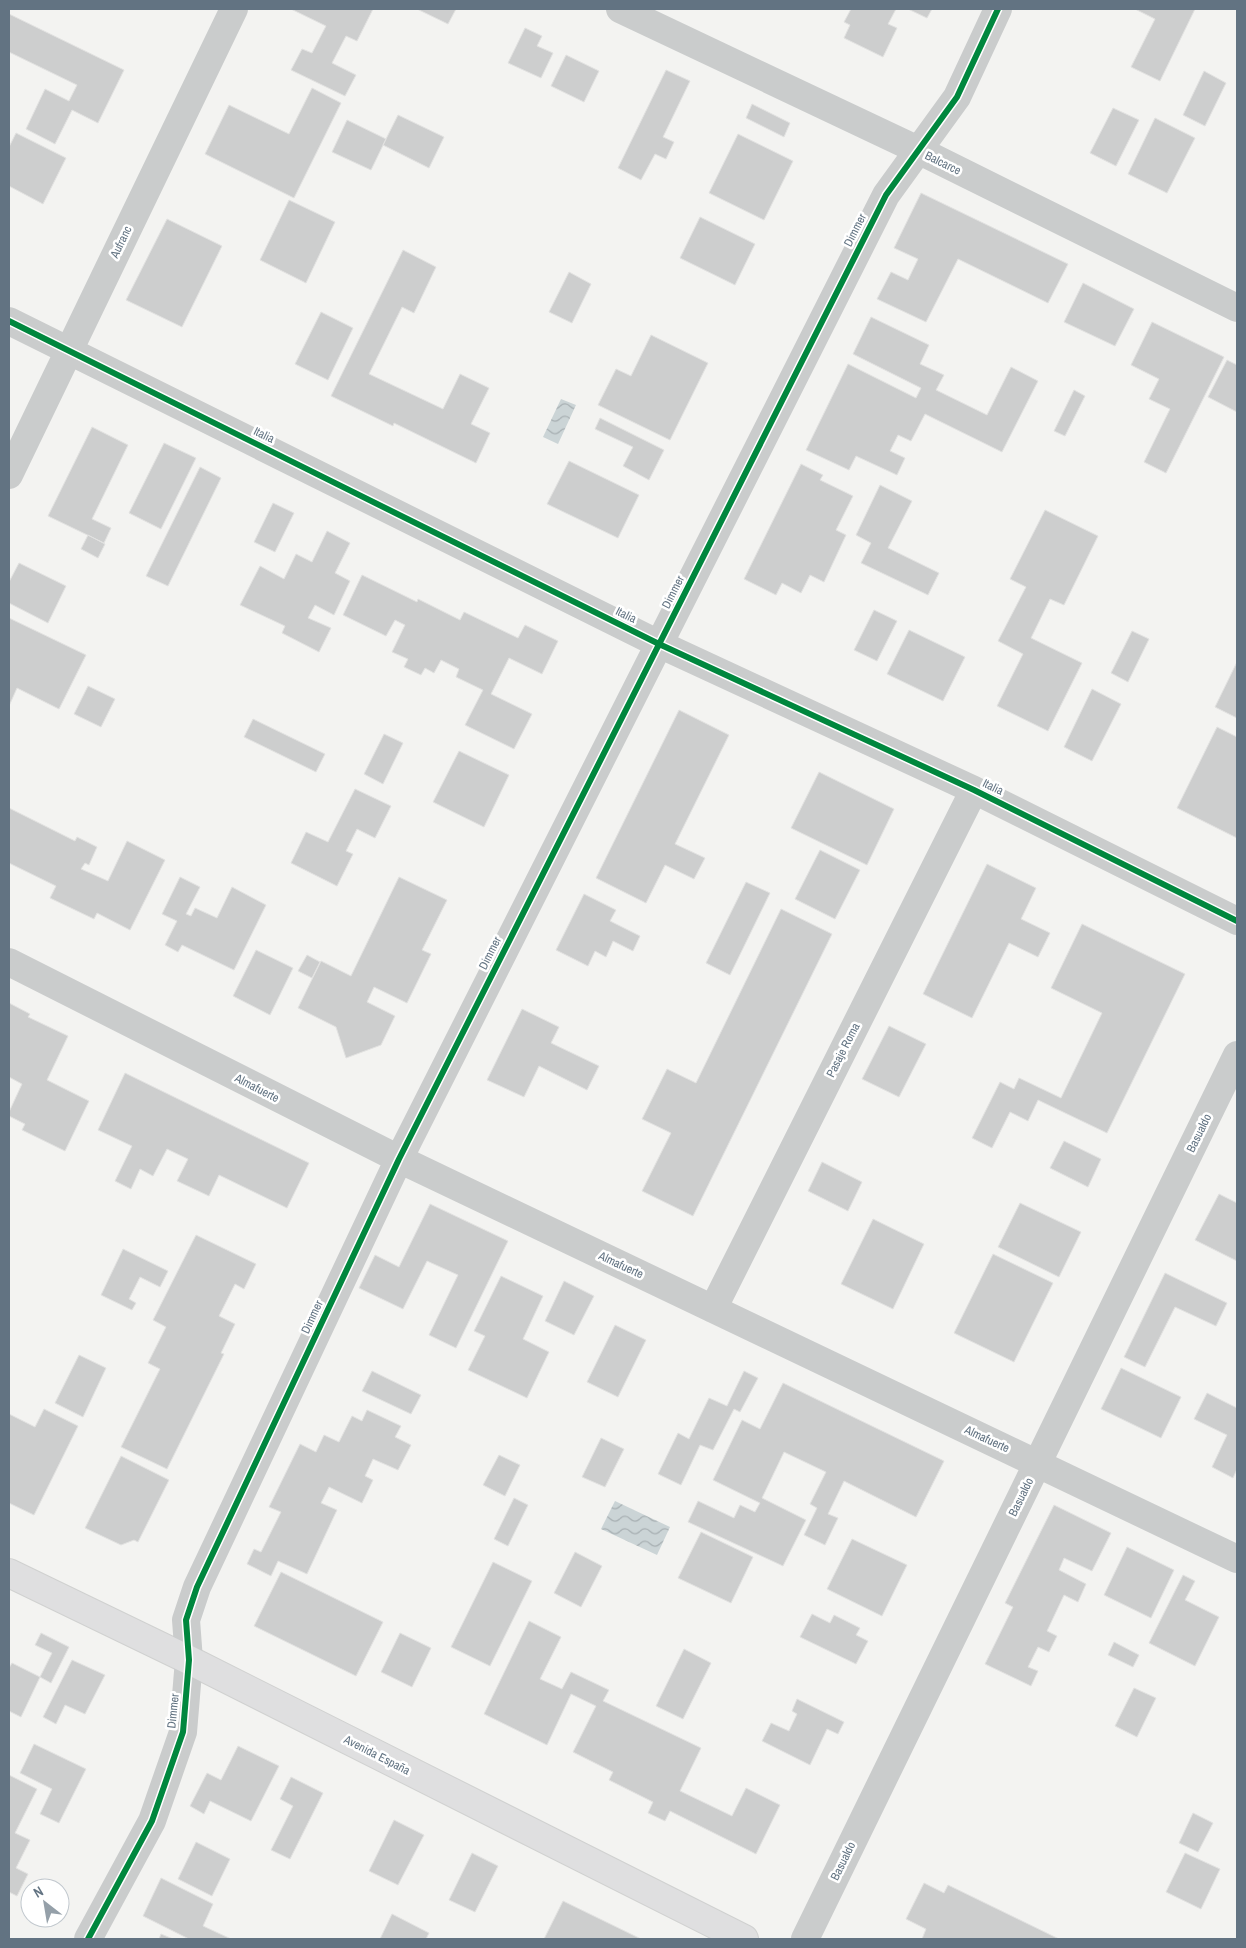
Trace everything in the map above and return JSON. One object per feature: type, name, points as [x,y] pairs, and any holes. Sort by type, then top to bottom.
[{"type":"main road","name":"Avenida España","points":[[9,1573],[189,1660],[744,1939]]},
{"type":"street","name":"Aufranc","points":[[9,475],[234,9]]},
{"type":"street","name":"Balcarce","points":[[620,9],[918,150],[1237,308]]},
{"type":"street","name":"Dimmer","points":[[88,1939],[152,1821],[183,1732],[189,1660],[186,1620],[197,1587],[399,1159],[886,195],[957,97],[998,9]]},
{"type":"street","name":"Italia","points":[[9,321],[659,644],[974,790],[1237,921]]},
{"type":"street","name":"Pasaje Roma","points":[[713,1309],[974,790]]},
{"type":"street","name":"Almafuerte","points":[[9,962],[399,1159],[1237,1559]]},
{"type":"street","name":"Basualdo","points":[[805,1939],[1237,1055]]},
{"type":"water","points":[[561,399],[576,405],[558,444],[543,437]]},
{"type":"water","points":[[615,1501],[670,1527],[657,1555],[601,1529]]},
{"type":"building","points":[[291,9],[373,9],[357,41],[346,36],[332,63],[356,75],[345,96],[291,70],[302,49],[312,53],[326,26]]},
{"type":"building","points":[[417,9],[456,9],[448,24]]},
{"type":"building","points":[[851,9],[896,9],[888,24],[897,28],[883,57],[844,38],[850,25],[844,22]]},
{"type":"building","points":[[908,9],[932,9],[927,18]]},
{"type":"building","points":[[1135,9],[1195,9],[1160,81],[1131,67],[1155,19]]},
{"type":"building","points":[[9,14],[124,70],[98,123],[72,110],[55,144],[26,129],[45,89],[69,101],[77,85],[9,52]]},
{"type":"building","points":[[525,28],[542,36],[537,46],[553,53],[541,78],[508,63]]},
{"type":"building","points":[[566,55],[599,71],[584,102],[551,86]]},
{"type":"building","points":[[666,70],[690,81],[663,137],[674,142],[666,159],[655,154],[641,180],[618,168]]},
{"type":"building","points":[[1204,71],[1226,83],[1205,126],[1183,115]]},
{"type":"building","points":[[312,88],[341,103],[294,198],[205,154],[229,105],[289,134]]},
{"type":"building","points":[[752,104],[790,123],[784,137],[746,118]]},
{"type":"building","points":[[1113,108],[1139,120],[1116,166],[1090,153]]},
{"type":"building","points":[[398,115],[444,137],[429,168],[383,145]]},
{"type":"building","points":[[1155,118],[1195,138],[1167,193],[1128,174]]},
{"type":"building","points":[[347,120],[386,139],[371,170],[332,152]]},
{"type":"building","points":[[16,133],[66,158],[43,204],[9,186],[9,147]]},
{"type":"building","points":[[738,134],[793,161],[764,220],[709,193]]},
{"type":"building","points":[[921,193],[1068,264],[1048,303],[958,259],[926,322],[877,299],[891,272],[908,280],[918,259],[894,248]]},
{"type":"building","points":[[289,200],[335,222],[306,283],[260,260]]},
{"type":"building","points":[[700,217],[755,244],[735,285],[680,258]]},
{"type":"building","points":[[167,219],[222,246],[182,327],[126,300]]},
{"type":"building","points":[[403,250],[436,267],[414,313],[402,307],[369,374],[443,409],[460,374],[489,388],[471,424],[490,433],[476,463],[394,423],[393,426],[331,396]]},
{"type":"building","points":[[569,272],[591,284],[572,323],[549,312]]},
{"type":"building","points":[[1083,283],[1134,309],[1115,346],[1064,322]]},
{"type":"building","points":[[321,312],[353,328],[328,380],[295,364]]},
{"type":"building","points":[[871,317],[929,345],[920,364],[944,375],[936,390],[987,415],[1011,367],[1038,381],[1002,452],[925,414],[911,441],[898,435],[890,451],[905,458],[897,475],[856,456],[849,470],[806,450],[848,364],[916,398],[921,388],[853,354]]},
{"type":"building","points":[[1152,322],[1224,357],[1166,473],[1144,462],[1170,409],[1149,399],[1159,379],[1131,365]]},
{"type":"building","points":[[651,335],[708,363],[670,440],[598,405],[616,369],[631,376]]},
{"type":"building","points":[[1227,360],[1237,365],[1237,412],[1208,397]]},
{"type":"building","points":[[1074,390],[1085,396],[1065,436],[1054,431]]},
{"type":"building","points":[[600,418],[664,450],[649,480],[623,466],[633,447],[595,429]]},
{"type":"building","points":[[92,427],[128,445],[92,519],[111,528],[104,543],[48,516]]},
{"type":"building","points":[[164,443],[196,458],[161,529],[129,513]]},
{"type":"building","points":[[569,461],[639,495],[618,538],[547,504]]},
{"type":"building","points":[[801,464],[823,475],[820,480],[853,496],[836,530],[846,535],[824,582],[810,575],[801,593],[782,583],[776,595],[744,579]]},
{"type":"building","points":[[200,467],[221,478],[168,586],[146,576]]},
{"type":"building","points":[[880,485],[912,501],[888,548],[939,573],[928,595],[861,563],[871,543],[856,535]]},
{"type":"building","points":[[273,503],[294,513],[275,552],[254,542]]},
{"type":"building","points":[[1045,510],[1098,536],[1064,605],[1050,599],[1031,638],[1082,663],[1048,731],[997,706],[1023,654],[998,641],[1026,587],[1010,579]]},
{"type":"building","points":[[327,531],[350,543],[335,573],[350,581],[334,615],[315,605],[308,618],[331,628],[319,652],[282,633],[285,626],[240,605],[260,566],[284,579],[296,554],[312,562]]},
{"type":"building","points":[[88,535],[105,544],[98,558],[81,549]]},
{"type":"building","points":[[19,563],[66,586],[48,623],[9,603],[9,582]]},
{"type":"building","points":[[362,575],[417,602],[418,599],[460,620],[464,612],[518,638],[525,625],[558,641],[542,674],[509,658],[491,694],[532,714],[514,749],[465,725],[483,690],[456,677],[459,669],[441,660],[434,673],[425,668],[421,675],[404,667],[408,659],[392,652],[405,625],[395,620],[386,636],[343,615]]},
{"type":"building","points":[[874,610],[897,621],[877,661],[854,650]]},
{"type":"building","points":[[9,618],[86,655],[59,709],[17,688],[9,706]]},
{"type":"building","points":[[909,630],[965,657],[943,701],[887,674]]},
{"type":"building","points":[[1132,631],[1149,639],[1128,682],[1111,673]]},
{"type":"building","points":[[1237,662],[1237,718],[1215,707]]},
{"type":"building","points":[[88,686],[115,699],[101,727],[74,714]]},
{"type":"building","points":[[1092,689],[1121,704],[1092,761],[1064,747]]},
{"type":"building","points":[[679,710],[729,735],[675,844],[705,858],[694,879],[665,865],[646,903],[596,878]]},
{"type":"building","points":[[253,719],[325,754],[316,772],[244,737]]},
{"type":"building","points":[[1217,727],[1237,737],[1237,838],[1177,808]]},
{"type":"building","points":[[384,734],[403,743],[383,784],[364,774]]},
{"type":"building","points":[[459,751],[509,775],[484,827],[433,802]]},
{"type":"building","points":[[819,772],[894,809],[867,865],[791,828]]},
{"type":"building","points":[[355,789],[391,806],[375,838],[357,829],[346,851],[353,854],[337,886],[291,863],[306,832],[328,842]]},
{"type":"building","points":[[9,808],[75,841],[77,837],[97,847],[89,865],[85,863],[81,869],[108,881],[127,841],[165,860],[130,930],[97,913],[94,919],[50,898],[56,886],[9,863]]},
{"type":"building","points":[[820,850],[860,870],[835,919],[795,899]]},
{"type":"building","points":[[987,864],[1036,888],[1021,919],[1050,933],[1038,957],[1009,943],[972,1018],[923,994]]},
{"type":"building","points":[[180,877],[200,887],[186,914],[191,916],[195,908],[217,918],[232,887],[266,905],[234,970],[182,945],[178,952],[165,945],[177,921],[162,914]]},
{"type":"building","points":[[399,877],[447,900],[422,950],[431,954],[407,1003],[374,987],[367,1002],[395,1016],[381,1045],[346,1058],[336,1027],[298,1008],[321,961],[351,976]]},
{"type":"building","points":[[746,882],[770,893],[730,975],[706,963]]},
{"type":"building","points":[[584,894],[616,910],[610,921],[640,936],[633,951],[613,941],[606,957],[595,951],[588,966],[556,950]]},
{"type":"building","points":[[781,909],[832,934],[693,1216],[642,1191],[671,1133],[642,1119],[667,1069],[696,1083]]},
{"type":"building","points":[[1082,924],[1185,974],[1107,1133],[1038,1100],[1028,1121],[1010,1112],[992,1148],[972,1138],[1000,1082],[1014,1089],[1019,1078],[1061,1098],[1102,1013],[1051,988]]},
{"type":"building","points":[[256,950],[293,968],[270,1015],[233,996]]},
{"type":"building","points":[[307,955],[320,962],[312,978],[298,971]]},
{"type":"building","points":[[9,1003],[30,1014],[28,1017],[68,1036],[47,1080],[89,1101],[65,1151],[22,1130],[25,1124],[9,1116],[9,1112],[22,1084],[9,1077]]},
{"type":"building","points":[[522,1009],[559,1027],[551,1043],[599,1066],[587,1090],[539,1066],[524,1097],[487,1080]]},
{"type":"building","points":[[889,1026],[926,1044],[899,1097],[862,1079]]},
{"type":"building","points":[[125,1073],[309,1163],[287,1208],[219,1175],[209,1196],[177,1181],[188,1159],[167,1149],[153,1176],[140,1169],[131,1189],[115,1181],[132,1146],[98,1130]]},
{"type":"building","points":[[1064,1141],[1101,1159],[1088,1187],[1050,1168]]},
{"type":"building","points":[[822,1162],[862,1182],[848,1211],[808,1191]]},
{"type":"building","points":[[1219,1194],[1237,1203],[1237,1261],[1195,1240]]},
{"type":"building","points":[[1020,1203],[1081,1232],[1059,1277],[998,1247]]},
{"type":"building","points":[[430,1204],[508,1241],[456,1348],[429,1335],[458,1275],[427,1261],[403,1309],[359,1288],[375,1255],[399,1267]]},
{"type":"building","points":[[873,1219],[924,1244],[893,1309],[841,1284]]},
{"type":"building","points":[[196,1235],[256,1264],[244,1289],[235,1284],[219,1316],[235,1324],[221,1353],[224,1354],[167,1469],[121,1447],[160,1369],[148,1363],[166,1327],[153,1320]]},
{"type":"building","points":[[123,1249],[168,1271],[160,1287],[140,1277],[129,1299],[136,1303],[132,1310],[101,1295]]},
{"type":"building","points":[[993,1254],[1053,1283],[1014,1362],[954,1333]]},
{"type":"building","points":[[1165,1273],[1227,1303],[1216,1326],[1175,1307],[1145,1367],[1124,1357]]},
{"type":"building","points":[[501,1276],[543,1296],[523,1339],[549,1352],[527,1398],[468,1370],[485,1336],[474,1331]]},
{"type":"building","points":[[564,1281],[594,1296],[574,1335],[545,1321]]},
{"type":"building","points":[[615,1325],[646,1340],[618,1397],[587,1382]]},
{"type":"building","points":[[79,1355],[106,1368],[83,1417],[55,1403]]},
{"type":"building","points":[[1121,1368],[1181,1397],[1161,1438],[1101,1409]]},
{"type":"building","points":[[372,1371],[421,1395],[411,1414],[362,1391]]},
{"type":"building","points":[[744,1371],[758,1378],[740,1412],[734,1409],[713,1450],[700,1445],[681,1485],[658,1474],[678,1433],[689,1439],[709,1398],[727,1406]]},
{"type":"building","points":[[783,1383],[944,1461],[916,1517],[844,1481],[828,1514],[838,1518],[825,1545],[804,1535],[817,1508],[810,1504],[826,1472],[784,1452],[762,1498],[806,1520],[783,1566],[688,1522],[698,1501],[734,1518],[740,1505],[755,1512],[760,1503],[713,1480],[742,1420],[760,1429]]},
{"type":"building","points":[[1207,1393],[1237,1408],[1237,1469],[1233,1478],[1212,1467],[1227,1435],[1194,1419]]},
{"type":"building","points":[[44,1409],[78,1426],[34,1515],[9,1503],[9,1414],[35,1427]]},
{"type":"building","points":[[367,1410],[401,1426],[395,1437],[411,1445],[398,1470],[373,1459],[365,1476],[373,1480],[362,1503],[329,1487],[321,1503],[337,1510],[307,1574],[278,1561],[271,1576],[247,1564],[254,1549],[261,1552],[281,1512],[269,1507],[300,1444],[316,1452],[324,1435],[339,1442],[352,1416],[362,1421]]},
{"type":"building","points":[[601,1438],[624,1449],[605,1487],[582,1477]]},
{"type":"building","points":[[499,1455],[520,1465],[505,1496],[483,1485]]},
{"type":"building","points":[[121,1456],[169,1480],[138,1542],[134,1540],[121,1545],[85,1528]]},
{"type":"building","points":[[514,1498],[528,1505],[508,1546],[494,1539]]},
{"type":"building","points":[[1054,1505],[1111,1533],[1092,1571],[1064,1558],[1059,1570],[1086,1584],[1078,1602],[1064,1595],[1047,1631],[1057,1636],[1049,1652],[1038,1647],[1028,1667],[1038,1671],[1031,1686],[985,1664],[1013,1607],[1005,1603]]},
{"type":"building","points":[[701,1532],[753,1557],[731,1603],[678,1578]]},
{"type":"building","points":[[852,1539],[907,1565],[882,1616],[827,1589]]},
{"type":"building","points":[[1127,1547],[1174,1570],[1151,1618],[1104,1595]]},
{"type":"building","points":[[575,1552],[602,1566],[581,1607],[554,1593]]},
{"type":"building","points":[[493,1562],[532,1581],[490,1666],[451,1647]]},
{"type":"building","points":[[281,1572],[383,1622],[356,1676],[254,1626]]},
{"type":"building","points":[[1183,1575],[1195,1581],[1185,1600],[1219,1617],[1195,1666],[1149,1643]]},
{"type":"building","points":[[812,1614],[830,1623],[834,1615],[860,1628],[856,1635],[868,1641],[856,1664],[800,1637]]},
{"type":"building","points":[[529,1621],[561,1637],[540,1679],[562,1689],[571,1672],[609,1690],[603,1701],[701,1748],[680,1791],[732,1816],[746,1788],[780,1805],[756,1854],[670,1811],[665,1821],[648,1813],[653,1802],[609,1780],[613,1772],[573,1752],[596,1706],[571,1694],[547,1745],[484,1714]]},
{"type":"building","points":[[41,1633],[69,1647],[51,1683],[40,1677],[52,1653],[35,1645]]},
{"type":"building","points":[[400,1633],[431,1648],[412,1687],[381,1672]]},
{"type":"building","points":[[1114,1642],[1139,1655],[1133,1667],[1108,1655]]},
{"type":"building","points":[[684,1649],[711,1663],[683,1719],[656,1706]]},
{"type":"building","points":[[72,1660],[105,1675],[85,1714],[65,1705],[56,1724],[43,1717]]},
{"type":"building","points":[[12,1663],[40,1677],[21,1717],[9,1711],[9,1668]]},
{"type":"building","points":[[1134,1688],[1156,1698],[1137,1737],[1115,1726]]},
{"type":"building","points":[[797,1699],[844,1722],[838,1734],[827,1729],[810,1765],[762,1741],[771,1723],[789,1731],[797,1714],[792,1711]]},
{"type":"building","points":[[34,1744],[86,1769],[59,1823],[40,1814],[52,1789],[20,1773]]},
{"type":"building","points":[[238,1746],[279,1766],[251,1821],[210,1801],[204,1814],[190,1806],[207,1773],[221,1780]]},
{"type":"building","points":[[9,1775],[37,1789],[15,1833],[30,1840],[16,1868],[28,1874],[26,1878],[20,1878],[20,1890],[17,1896],[9,1892]]},
{"type":"building","points":[[291,1777],[323,1793],[290,1859],[271,1850],[293,1806],[280,1799]]},
{"type":"building","points":[[1193,1813],[1213,1823],[1198,1852],[1179,1843]]},
{"type":"building","points":[[394,1820],[424,1835],[398,1885],[369,1871]]},
{"type":"building","points":[[196,1842],[230,1859],[212,1896],[178,1879]]},
{"type":"building","points":[[472,1853],[498,1866],[475,1912],[449,1900]]},
{"type":"building","points":[[1185,1853],[1220,1869],[1201,1909],[1166,1892]]},
{"type":"building","points":[[161,1878],[213,1904],[203,1926],[231,1939],[189,1939],[143,1916]]},
{"type":"building","points":[[924,1883],[944,1893],[948,1885],[1059,1939],[922,1939],[926,1929],[906,1919]]},
{"type":"building","points":[[563,1901],[641,1939],[544,1939]]},
{"type":"building","points":[[392,1914],[429,1933],[426,1939],[380,1939]]},
{"type":"building","points":[[161,1934],[173,1939],[159,1939]]},
{"type":"cycle path","points":[[88,1939],[152,1821],[183,1732],[189,1660],[186,1620],[197,1587],[399,1159],[886,195],[957,97],[998,9]]},
{"type":"cycle path","points":[[9,321],[659,644],[974,790],[1237,921]]}]
